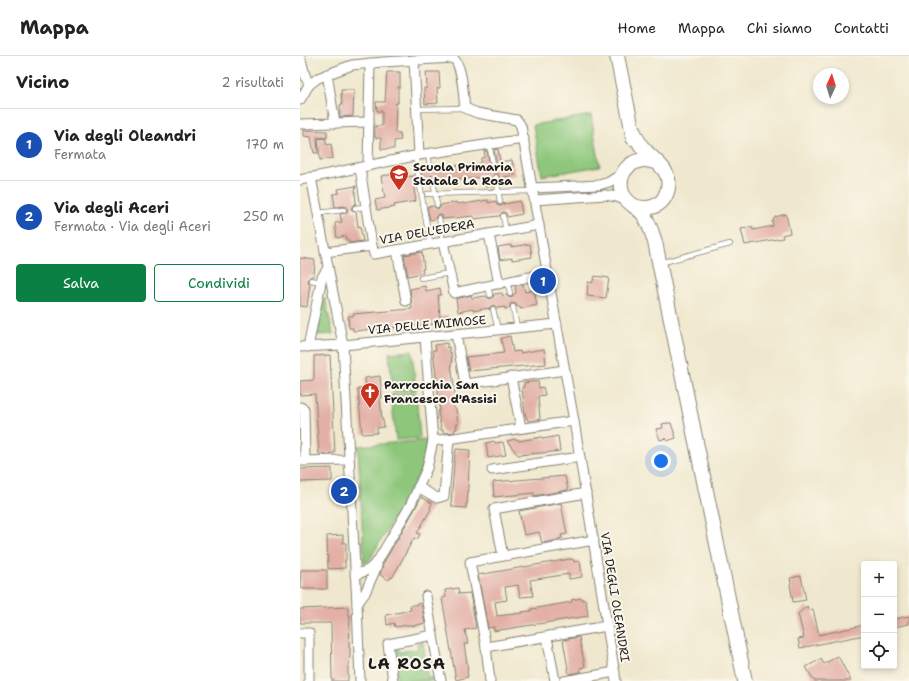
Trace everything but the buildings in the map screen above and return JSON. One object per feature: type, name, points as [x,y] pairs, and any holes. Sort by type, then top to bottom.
[{"type":"main road","points":[[617,56],[632,129],[633,150],[627,168],[621,179],[620,186],[625,199],[642,213],[648,222],[656,242]]},
{"type":"main road","points":[[632,129],[642,147],[665,171],[668,177],[668,191],[658,207],[656,216],[656,242],[745,681]]},
{"type":"main road","points":[[627,168],[642,159],[655,162]]},
{"type":"main road","points":[[632,205],[641,208],[648,208],[660,203]]},
{"type":"street","points":[[300,56],[305,75],[310,84]]},
{"type":"street","points":[[300,100],[310,84],[318,78],[352,65],[453,58],[457,61],[460,70],[465,108]]},
{"type":"street","points":[[414,60],[417,108],[417,156]]},
{"type":"street","points":[[370,63],[369,122],[364,167],[366,207],[372,246]]},
{"type":"street","points":[[327,74],[335,123]]},
{"type":"street","name":"VIA DEGLI OLEANDRI","points":[[465,108],[477,114],[516,120],[521,126],[574,421],[615,677]]},
{"type":"street","points":[[300,124],[369,122]]},
{"type":"street","points":[[300,180],[417,156],[524,139]]},
{"type":"street","points":[[533,189],[599,185],[609,182],[627,168]]},
{"type":"street","points":[[311,177],[343,345],[356,577],[360,681]]},
{"type":"street","points":[[535,200],[605,195],[617,196],[632,205]]},
{"type":"street","name":"VIA DELL'EDERA","points":[[325,252],[372,246],[374,254],[539,225]]},
{"type":"street","points":[[489,234],[503,283]]},
{"type":"street","points":[[443,242],[454,293],[489,290],[503,283],[548,273]]},
{"type":"street","points":[[397,250],[406,280],[406,301]]},
{"type":"street","points":[[304,347],[322,277],[328,268]]},
{"type":"street","name":"VIA DELLE MIMOSE","points":[[304,347],[343,345],[557,324]]},
{"type":"street","points":[[456,334],[465,384],[565,370]]},
{"type":"street","points":[[357,604],[365,593],[377,562],[410,506],[427,468],[433,441],[425,337]]},
{"type":"street","points":[[511,377],[521,428]]},
{"type":"street","points":[[300,406],[304,409],[303,461],[349,460]]},
{"type":"street","points":[[433,441],[574,421]]},
{"type":"street","points":[[418,487],[437,498],[444,496],[449,439]]},
{"type":"street","points":[[492,470],[580,457]]},
{"type":"street","points":[[503,556],[494,508],[586,493]]},
{"type":"street","points":[[490,681],[486,647],[470,562],[594,540]]},
{"type":"street","points":[[356,577],[368,570],[377,562]]},
{"type":"street","points":[[356,577],[364,579],[373,574]]},
{"type":"street","points":[[426,596],[442,681]]},
{"type":"street","points":[[486,647],[608,626]]},
{"type":"street","points":[[300,633],[309,633],[309,681]]},
{"type":"street","points":[[393,681],[388,644],[433,636]]},
{"type":"street","points":[[547,636],[554,681]]},
{"type":"street","points":[[564,681],[615,677]]},
{"type":"lane","points":[[417,108],[465,108]]},
{"type":"lane","points":[[489,144],[493,164]]},
{"type":"lane","points":[[428,154],[430,166]]},
{"type":"lane","points":[[417,156],[430,244]]},
{"type":"lane","points":[[496,177],[500,202]]},
{"type":"lane","points":[[433,179],[437,205]]},
{"type":"lane","points":[[427,194],[499,192],[533,189]]},
{"type":"lane","points":[[356,208],[366,207]]},
{"type":"lane","points":[[318,213],[344,210]]},
{"type":"lane","points":[[503,216],[506,231]]},
{"type":"lane","points":[[439,218],[443,242]]},
{"type":"lane","points":[[660,263],[730,244]]},
{"type":"lane","points":[[421,278],[450,273]]},
{"type":"lane","points":[[311,280],[321,282]]},
{"type":"lane","points":[[503,283],[510,294]]},
{"type":"lane","points":[[513,307],[517,328]]},
{"type":"lane","points":[[493,309],[498,330]]},
{"type":"green space","points":[[591,115],[600,166],[542,176],[533,125]]},
{"type":"green space","points":[[324,297],[333,334],[317,335]]},
{"type":"green space","points":[[412,351],[416,390],[393,392],[389,353]]},
{"type":"green space","points":[[416,393],[420,438],[396,440],[391,395]]},
{"type":"green space","points":[[427,440],[424,459],[417,478],[369,561],[364,563],[358,446]]},
{"type":"green space","points":[[423,642],[428,678],[435,677],[434,681],[398,681],[393,650],[398,647],[399,652],[418,649],[417,643]]},
{"type":"place","name":"Scuola Primaria Statale La Rosa","points":[[399,191]]},
{"type":"place","name":"Via degli Oleandri","points":[[543,281]]},
{"type":"place","name":"Parrocchia San Francesco d'Assisi","points":[[370,409]]},
{"type":"place","name":"Via degli Aceri","points":[[344,491]]},
{"type":"district","name":"LA ROSA","points":[[407,663]]}]
